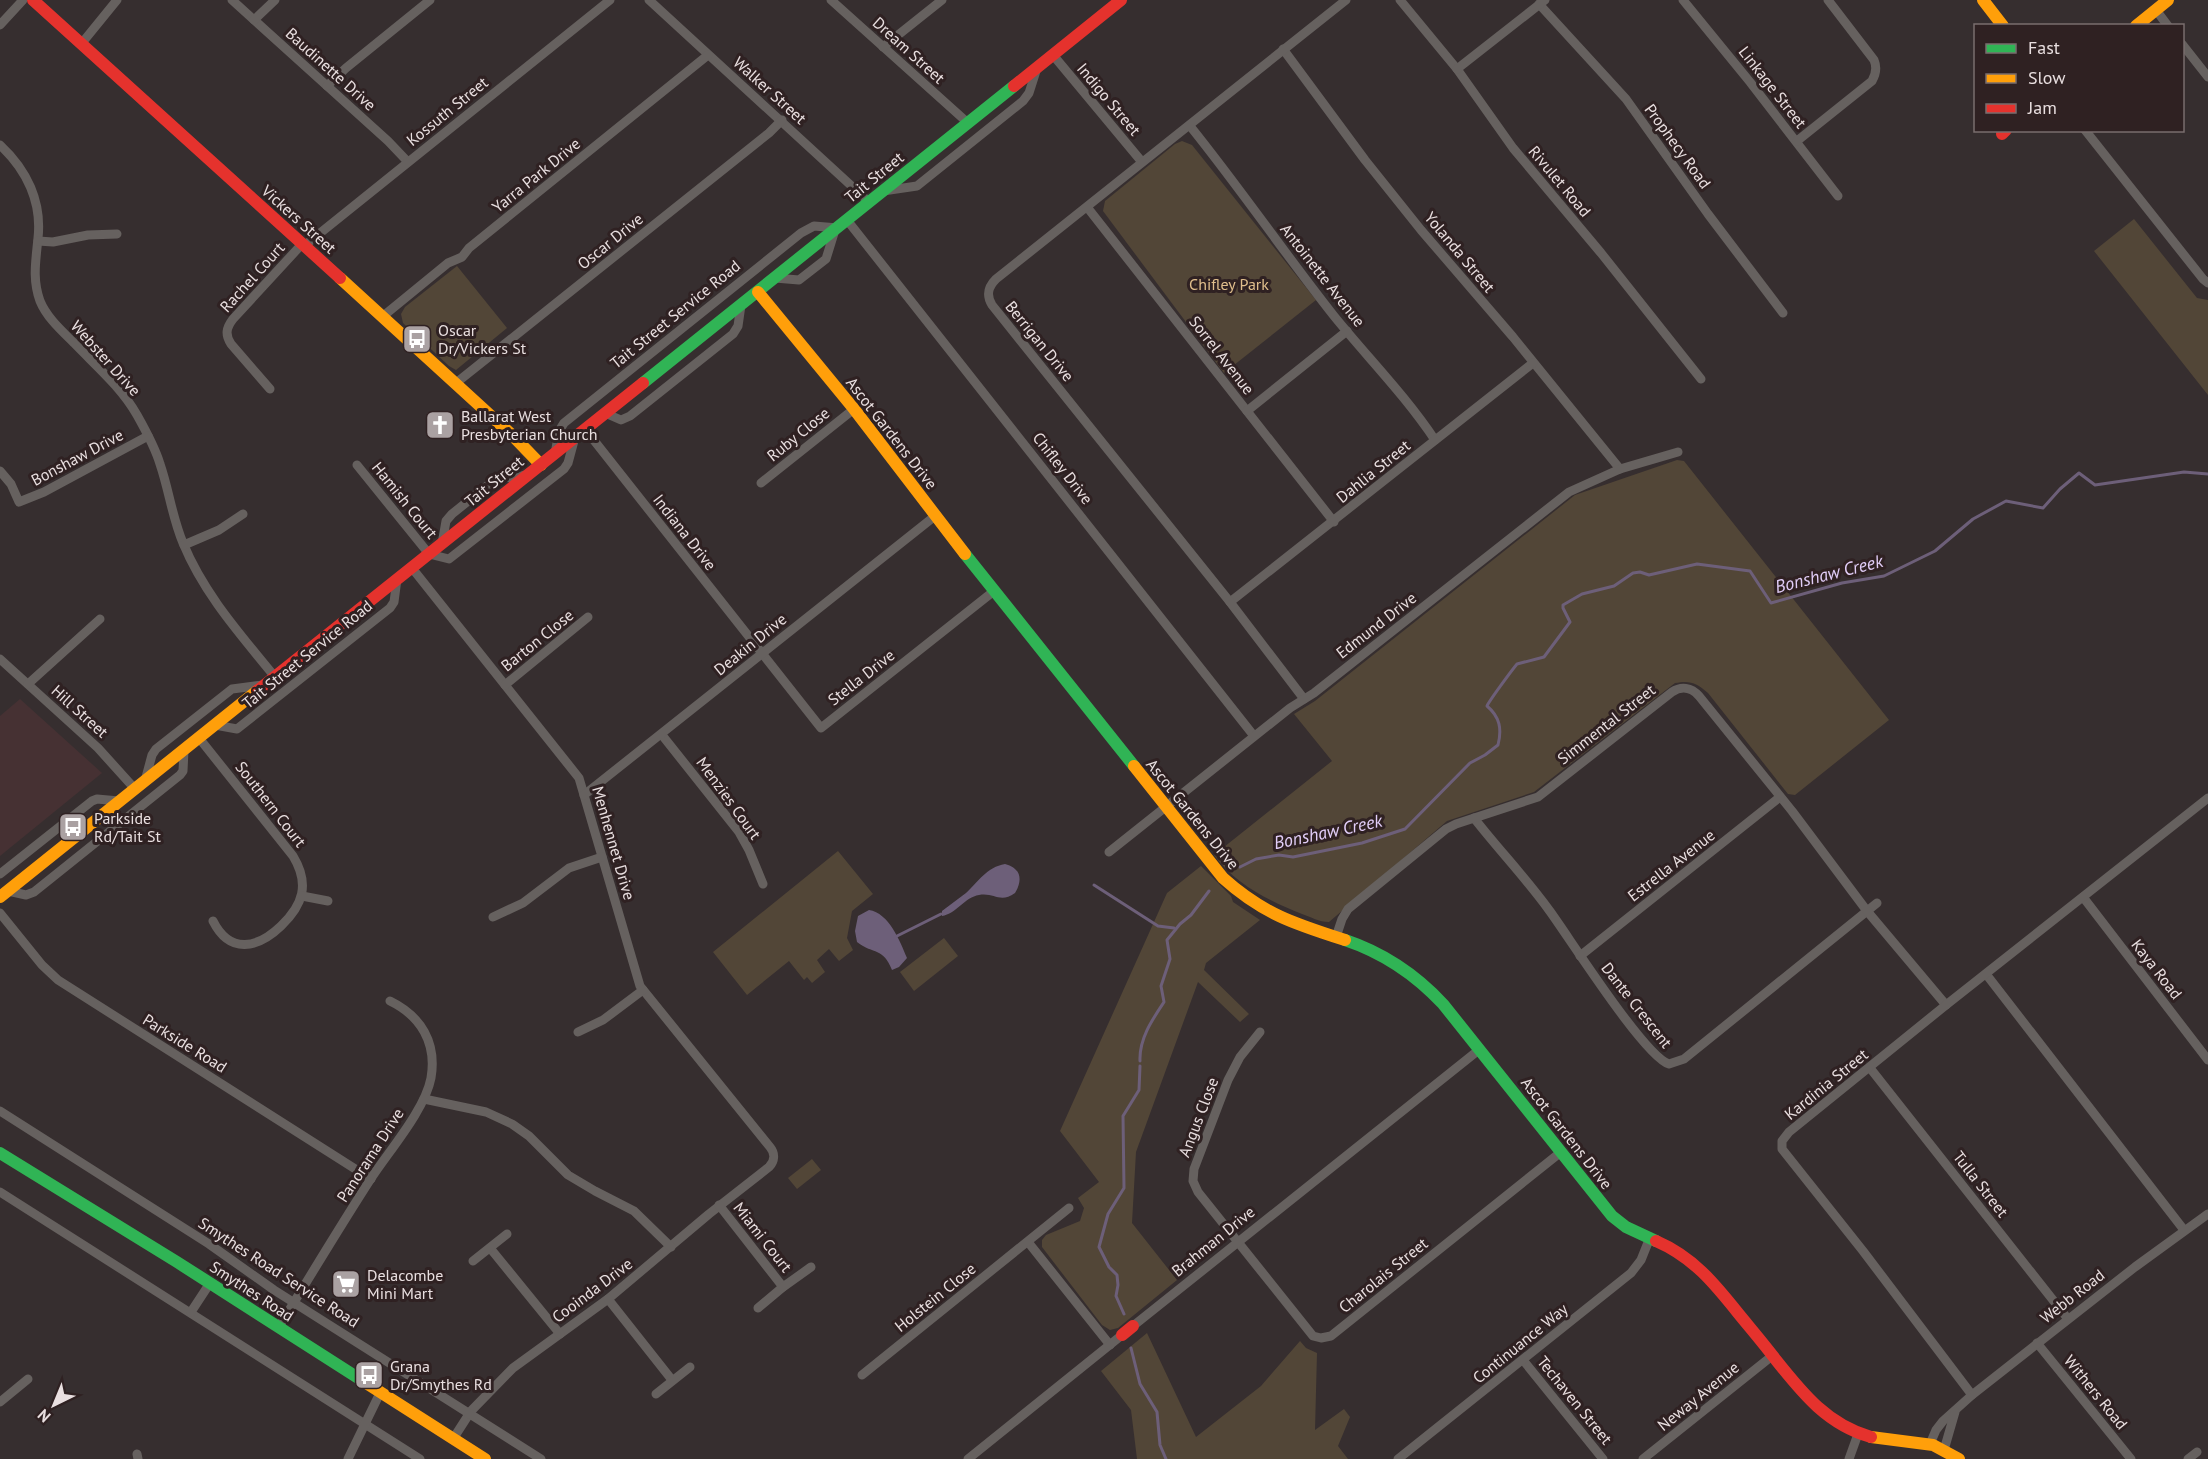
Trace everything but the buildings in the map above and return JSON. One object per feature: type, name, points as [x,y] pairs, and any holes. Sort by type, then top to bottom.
[{"type":"street","points":[[0,25],[23,0]]},
{"type":"street","name":"Vickers Street","points":[[33,0],[513,435],[541,465]]},
{"type":"street","points":[[82,44],[117,0]]},
{"type":"street","name":"Baudinette Drive","points":[[232,0],[408,162]]},
{"type":"street","points":[[254,20],[275,0]]},
{"type":"street","points":[[327,86],[430,0]]},
{"type":"street","name":"Kossuth Street","points":[[303,245],[610,0]]},
{"type":"street","name":"Walker Street","points":[[649,0],[869,202]]},
{"type":"street","name":"Dream Street","points":[[831,0],[968,123]]},
{"type":"street","points":[[883,47],[942,0]]},
{"type":"street","name":"Tait Street","points":[[4,894],[1121,0]]},
{"type":"street","name":"Berrigan Drive","points":[[1304,699],[1230,602],[990,301],[988,291],[994,281],[1346,0]]},
{"type":"street","name":"Rivulet Road","points":[[1400,0],[1457,69],[1513,148],[1601,253],[1701,379]]},
{"type":"street","name":"Linkage Street","points":[[1683,0],[1797,141],[1838,196]]},
{"type":"street","points":[[1797,141],[1872,81],[1876,71],[1874,60],[1828,0]]},
{"type":"street","points":[[1983,0],[2001,24]]},
{"type":"street","points":[[2138,24],[2168,0]]},
{"type":"street","points":[[1457,69],[1542,2]]},
{"type":"street","name":"Prophecy Road","points":[[1542,2],[1626,99],[1708,214],[1784,313]]},
{"type":"street","points":[[2156,10],[2166,24]]},
{"type":"street","points":[[2184,46],[2208,76]]},
{"type":"street","name":"Yolanda Street","points":[[1283,50],[1365,160],[1421,230],[1620,469]]},
{"type":"street","name":"Yarra Park Drive","points":[[382,317],[448,262],[462,257],[469,248],[708,55]]},
{"type":"street","name":"Indigo Street","points":[[1053,55],[1142,162]]},
{"type":"street","points":[[883,191],[917,186],[1029,95],[1037,68]]},
{"type":"street","name":"Oscar Drive","points":[[456,383],[769,133],[782,120]]},
{"type":"street","name":"Antoinette Avenue","points":[[1190,126],[1347,331],[1384,372],[1436,440]]},
{"type":"street","points":[[2087,132],[2208,283]]},
{"type":"street","name":"Webster Drive","points":[[0,146],[21,169],[30,185],[38,214],[35,279],[45,310],[58,327],[123,394],[148,436],[160,465],[174,518],[199,577],[270,681]]},
{"type":"street","name":"Sorrel Avenue","points":[[1087,207],[1334,522]]},
{"type":"street","name":"Tait Street Service Road","points":[[555,453],[559,429],[564,423],[801,233],[814,226],[840,226]]},
{"type":"street","points":[[775,278],[798,280],[823,262],[829,254],[840,226]]},
{"type":"street","name":"Chifley Drive","points":[[840,226],[1254,735]]},
{"type":"street","points":[[38,241],[53,242],[88,235],[117,234]]},
{"type":"street","name":"Rachel Court","points":[[270,389],[231,344],[227,336],[227,329],[232,319],[303,245]]},
{"type":"street","name":"Ascot Gardens Drive","points":[[758,292],[854,409],[935,516],[1217,872],[1240,893],[1279,917],[1384,956],[1416,977],[1436,995],[1615,1219],[1632,1232],[1675,1250],[1696,1264],[1816,1408],[1840,1425],[1858,1434],[1930,1444]]},
{"type":"street","points":[[605,413],[625,420],[658,394],[734,333],[738,326],[741,305]]},
{"type":"street","points":[[1246,411],[1347,331]]},
{"type":"street","name":"Dahlia Street","points":[[1230,602],[1533,363]]},
{"type":"street","name":"Ruby Close","points":[[761,483],[854,409]]},
{"type":"street","points":[[429,554],[444,560],[453,558],[567,465],[580,433]]},
{"type":"street","name":"Indiana Drive","points":[[580,433],[762,653]]},
{"type":"street","name":"Bonshaw Drive","points":[[0,471],[11,484],[19,502],[44,492],[148,436]]},
{"type":"street","name":"Edmund Drive","points":[[1109,852],[1254,735],[1304,699],[1569,492],[1620,469],[1678,452]]},
{"type":"street","name":"Hamish Court","points":[[357,465],[429,554]]},
{"type":"street","points":[[442,544],[447,519],[461,506],[498,477],[516,478],[530,474]]},
{"type":"street","points":[[184,545],[219,530],[243,514]]},
{"type":"street","name":"Deakin Drive","points":[[584,795],[935,516]]},
{"type":"street","name":"Menhennet Drive","points":[[412,568],[576,775],[584,795],[636,978],[643,990],[762,1138],[771,1154]]},
{"type":"street","name":"Tait Street Service Road","points":[[215,725],[237,729],[382,614],[394,602],[397,579]]},
{"type":"street","name":"Stella Drive","points":[[762,653],[821,728],[994,591]]},
{"type":"street","name":"Barton Close","points":[[506,685],[588,617]]},
{"type":"street","points":[[28,684],[100,620]]},
{"type":"street","name":"Hill Street","points":[[0,659],[140,785]]},
{"type":"street","points":[[140,785],[152,754],[233,688],[249,688],[270,681]]},
{"type":"street","name":"Simmental Street","points":[[1336,937],[1348,909],[1446,829],[1538,797],[1671,692],[1683,688],[1697,693],[1780,797],[1796,808],[1867,911],[1946,1005]]},
{"type":"street","name":"Menzies Court","points":[[662,735],[739,832],[763,885]]},
{"type":"street","name":"Southern Court","points":[[199,738],[293,856],[301,873],[302,896]]},
{"type":"street","points":[[4,894],[33,893],[180,775],[183,771],[184,750]]},
{"type":"street","name":"Estrella Avenue","points":[[1580,956],[1780,797]]},
{"type":"street","name":"Kardinia Street","points":[[1972,1395],[1782,1149],[1782,1141],[1789,1132],[1946,1005],[2208,798]]},
{"type":"street","points":[[0,874],[92,801],[99,799],[119,801]]},
{"type":"street","name":"Dante Crescent","points":[[1474,818],[1530,884],[1606,992],[1655,1055],[1666,1063],[1672,1064],[1684,1059],[1867,911]]},
{"type":"street","points":[[493,917],[523,903],[569,868],[602,857]]},
{"type":"street","points":[[213,921],[220,933],[231,941],[244,945],[255,943],[271,935],[290,917],[302,896],[328,901]]},
{"type":"street","name":"Kaya Road","points":[[2083,897],[2207,1058]]},
{"type":"street","points":[[1867,911],[1877,903]]},
{"type":"street","name":"Parkside Road","points":[[0,913],[42,965],[58,980],[370,1179]]},
{"type":"street","points":[[1986,974],[2184,1230]]},
{"type":"street","points":[[579,1032],[603,1020],[643,990]]},
{"type":"street","name":"Panorama Drive","points":[[279,1327],[370,1179],[424,1099],[429,1085],[432,1070],[429,1041],[423,1028],[414,1017],[390,1001]]},
{"type":"street","name":"Angus Close","points":[[1238,1243],[1196,1189],[1193,1178],[1227,1080],[1240,1057],[1260,1032]]},
{"type":"street","name":"Brahman Drive","points":[[968,1459],[1480,1049]]},
{"type":"street","name":"Tulla Street","points":[[1870,1068],[2068,1319]]},
{"type":"street","points":[[424,1099],[486,1112],[512,1124],[535,1141],[568,1175],[634,1211],[671,1247]]},
{"type":"street","name":"Smythes Road Service Road","points":[[0,1111],[209,1244],[294,1302],[542,1459]]},
{"type":"street","name":"Charolais Street","points":[[1238,1243],[1309,1333],[1319,1338],[1329,1337],[1561,1152]]},
{"type":"street","name":"Smythes Road","points":[[0,1153],[210,1283],[485,1459]]},
{"type":"street","name":"Cooinda Drive","points":[[453,1439],[470,1413],[513,1368],[608,1299],[719,1205],[769,1167],[771,1154]]},
{"type":"street","points":[[0,1192],[420,1459]]},
{"type":"street","name":"Miami Court","points":[[719,1205],[783,1287]]},
{"type":"street","name":"Holstein Close","points":[[862,1375],[1069,1208]]},
{"type":"street","name":"Webb Road","points":[[1930,1444],[1940,1425],[1972,1395],[2184,1230],[2208,1214]]},
{"type":"street","points":[[473,1262],[507,1234]]},
{"type":"street","name":"Continuance Way","points":[[1398,1459],[1630,1273],[1640,1263],[1649,1240]]},
{"type":"street","points":[[1028,1242],[1110,1345]]},
{"type":"street","points":[[490,1248],[560,1334]]},
{"type":"street","name":"Miami Court","points":[[758,1308],[811,1267]]},
{"type":"street","points":[[191,1312],[210,1283]]},
{"type":"street","points":[[608,1299],[672,1380]]},
{"type":"street","name":"Withers Road","points":[[2037,1343],[2131,1459]]},
{"type":"street","name":"Neway Avenue","points":[[1643,1459],[1772,1356]]},
{"type":"street","name":"Techaven Street","points":[[1523,1360],[1603,1459]]},
{"type":"street","points":[[656,1394],[690,1367]]},
{"type":"street","points":[[0,1402],[28,1379]]},
{"type":"street","points":[[348,1459],[380,1392]]},
{"type":"street","name":"Webb Road","points":[[1944,1450],[1951,1421],[1959,1407]]},
{"type":"street","points":[[1849,1459],[1858,1434]]},
{"type":"street","points":[[1930,1444],[1959,1459]]},
{"type":"street","points":[[2188,1459],[2197,1452]]},
{"type":"shaded area","points":[[20,699],[102,773],[0,856],[0,716]]},
{"type":"shaded area","points":[[1005,864],[1014,868],[1019,875],[1019,884],[1015,893],[1005,898],[974,896],[952,912],[942,916],[942,911],[988,872]]},
{"type":"shaded area","points":[[869,910],[882,916],[897,936],[907,958],[899,967],[892,970],[881,954],[857,942],[855,931],[858,916]]},
{"type":"green space","name":"Chifley Park","points":[[1182,141],[1192,145],[1316,300],[1224,373],[1103,211],[1105,201],[1175,144]]},
{"type":"green space","points":[[2134,219],[2197,298],[2208,300],[2208,395],[2094,251]]},
{"type":"green space","points":[[457,266],[507,328],[456,370],[403,323],[401,314],[405,307]]},
{"type":"green space","points":[[1677,460],[1684,461],[1889,720],[1795,795],[1788,794],[1708,693],[1693,683],[1675,683],[1534,792],[1447,821],[1329,922],[1315,919],[1265,897],[1242,883],[1222,865],[1214,855],[1332,761],[1294,714],[1315,701],[1575,495]]},
{"type":"green space","points":[[838,851],[873,894],[852,911],[847,938],[853,950],[839,961],[829,949],[817,960],[825,972],[812,983],[807,977],[804,980],[789,961],[747,995],[713,952]]},
{"type":"green space","points":[[1201,866],[1231,896],[1233,902],[1260,920],[1206,963],[1204,970],[1249,1014],[1240,1022],[1198,982],[1136,1152],[1132,1223],[1177,1280],[1118,1328],[1110,1330],[1102,1325],[1042,1247],[1042,1240],[1046,1235],[1080,1221],[1084,1208],[1078,1198],[1099,1182],[1060,1131],[1167,893]]},
{"type":"green space","points":[[944,938],[958,956],[914,991],[900,972]]},
{"type":"green space","points":[[812,1159],[821,1170],[797,1189],[788,1178]]},
{"type":"green space","points":[[1147,1333],[1196,1437],[1261,1386],[1300,1341],[1306,1348],[1317,1353],[1315,1430],[1344,1409],[1350,1417],[1338,1446],[1348,1459],[1137,1459],[1131,1410],[1101,1371]]},
{"type":"waterway","name":"Bonshaw Creek","points":[[1240,867],[1256,859],[1279,855],[1293,857],[1362,843],[1405,829],[1470,763],[1498,745],[1499,724],[1495,714],[1487,706],[1517,664],[1544,657],[1570,622],[1563,605],[1582,594],[1614,586],[1633,573],[1640,572],[1649,575],[1697,564],[1750,571],[1771,603],[1842,583],[1884,576],[1935,551],[1973,519],[2006,501],[2043,508],[2079,473],[2095,485],[2184,472],[2208,474]]},
{"type":"waterway","points":[[1094,885],[1158,926],[1174,928]]},
{"type":"waterway","name":"Bonshaw Creek","points":[[1140,1061],[1144,1037],[1164,1002],[1161,986],[1170,959],[1167,940],[1191,915],[1209,891]]},
{"type":"waterway","points":[[897,936],[941,914]]},
{"type":"waterway","name":"Bonshaw Creek","points":[[1124,1314],[1116,1296],[1117,1275],[1109,1267],[1099,1247],[1108,1214],[1124,1188],[1123,1116],[1139,1090],[1140,1066]]},
{"type":"waterway","name":"Bonshaw Creek","points":[[1131,1348],[1140,1384],[1157,1412],[1160,1445],[1166,1459]]},
{"type":"traffic: fast","points":[[643,383],[1014,86]]},
{"type":"traffic: fast","points":[[965,554],[1134,766]]},
{"type":"traffic: fast","points":[[1345,940],[1386,958],[1432,993],[1612,1216],[1626,1227],[1656,1241]]},
{"type":"traffic: fast","points":[[0,1153],[177,1262],[366,1383]]},
{"type":"traffic: slow","points":[[1983,0],[2001,24]]},
{"type":"traffic: slow","points":[[2138,24],[2168,0]]},
{"type":"traffic: slow","points":[[340,278],[513,436],[541,465]]},
{"type":"traffic: slow","points":[[758,292],[854,409],[965,554]]},
{"type":"traffic: slow","points":[[0,897],[257,691]]},
{"type":"traffic: slow","points":[[1134,766],[1223,878],[1252,901],[1280,917],[1345,940]]},
{"type":"traffic: slow","points":[[366,1383],[485,1459]]},
{"type":"traffic: slow","points":[[1871,1437],[1933,1445],[1959,1459]]},
{"type":"traffic: jam","points":[[33,0],[340,278]]},
{"type":"traffic: jam","points":[[1014,86],[1121,0]]},
{"type":"traffic: jam","points":[[257,691],[643,383]]},
{"type":"traffic: jam","points":[[1656,1241],[1681,1255],[1711,1281],[1796,1385],[1818,1407],[1842,1425],[1871,1437]]},
{"type":"traffic: jam","points":[[1122,1335],[1133,1326]]},
{"type":"place","name":"Oscar Dr/Vickers St","points":[[417,339]]},
{"type":"place","name":"Ballarat West Presbyterian Church","points":[[440,425]]},
{"type":"place","name":"Parkside Rd/Tait St","points":[[73,827]]},
{"type":"place","name":"Delacombe Mini Mart","points":[[346,1284]]},
{"type":"place","name":"Grana Dr/Smythes Rd","points":[[369,1375]]}]
